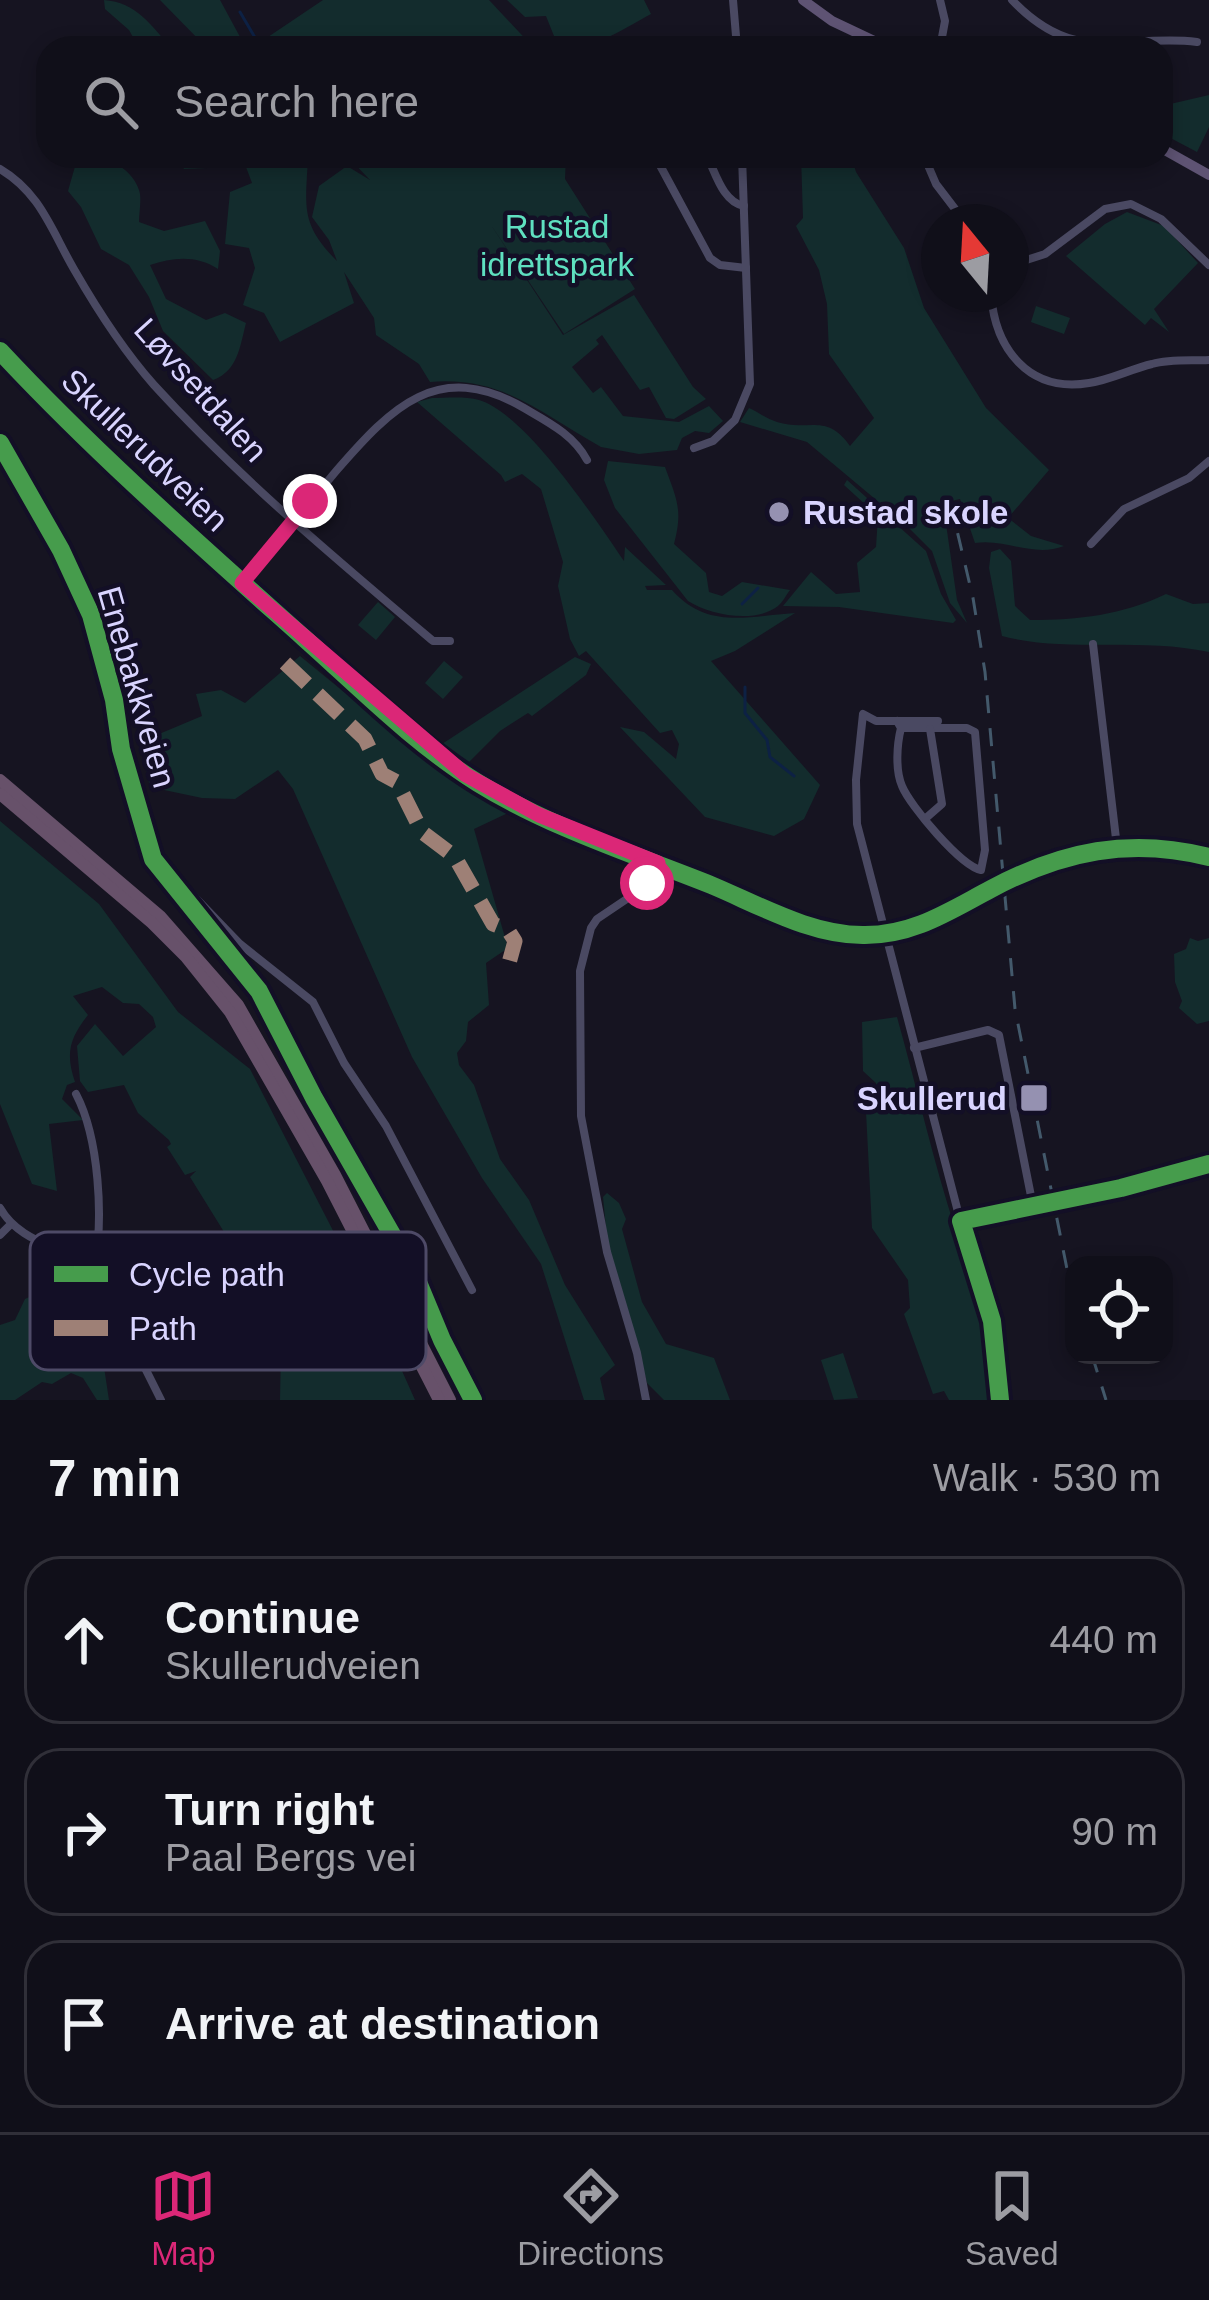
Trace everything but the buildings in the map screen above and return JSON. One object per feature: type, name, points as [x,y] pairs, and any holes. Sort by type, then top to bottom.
[{"type":"highway","points":[[0,780],[140,898],[194,951],[238,1005],[279,1071],[363,1232]]},
{"type":"highway","points":[[0,794],[152,923],[203,977],[266,1069],[351,1232]]},
{"type":"highway","points":[[426,1354],[450,1400]]},
{"type":"highway","points":[[423,1370],[439,1400]]},
{"type":"main road","points":[[803,0],[862,36]]},
{"type":"main road","points":[[1173,155],[1209,175]]},
{"type":"main road","name":"Skullerudveien","points":[[0,351],[144,496],[242,583],[466,775],[539,815],[813,927],[845,934],[884,935],[924,925],[1064,857],[1117,847],[1160,847],[1209,857]]},
{"type":"street","points":[[733,0],[736,36]]},
{"type":"street","points":[[940,0],[945,21],[942,36]]},
{"type":"street","points":[[1012,0],[1039,23],[1068,36]]},
{"type":"street","points":[[1173,40],[1198,42]]},
{"type":"street","points":[[661,168],[710,258],[720,265],[746,268]]},
{"type":"street","points":[[713,168],[727,196],[744,206]]},
{"type":"street","points":[[694,448],[712,441],[735,420],[750,384],[742,168]]},
{"type":"street","points":[[929,168],[951,204]]},
{"type":"street","name":"Løvsetdalen","points":[[0,169],[40,203],[88,294],[158,388],[294,520],[433,641],[450,641]]},
{"type":"street","points":[[1029,259],[1046,254],[1105,209],[1131,205],[1161,219],[1209,265]]},
{"type":"street","points":[[994,312],[996,330],[1010,354],[1032,373],[1053,382],[1088,383],[1152,364],[1209,360]]},
{"type":"street","points":[[242,583],[387,415],[416,397],[436,391],[481,390],[502,396],[565,434],[587,460]]},
{"type":"street","name":"Enebakkveien","points":[[0,443],[62,550],[91,616],[128,773],[164,865],[240,944],[313,1002],[344,1063],[416,1180],[472,1290]]},
{"type":"street","points":[[1091,544],[1124,508],[1190,478],[1209,461]]},
{"type":"street","points":[[1093,644],[1117,847]]},
{"type":"street","points":[[899,724],[902,786],[962,861],[973,869],[984,869],[976,735],[967,728],[930,729],[899,724],[876,721],[863,714],[857,824],[914,1048],[992,1321],[1000,1400]]},
{"type":"street","points":[[899,724],[938,721]]},
{"type":"street","points":[[926,818],[942,805],[930,729]]},
{"type":"street","points":[[646,1400],[607,1252],[581,1116],[580,971],[584,941],[597,919],[643,888],[658,863]]},
{"type":"street","points":[[914,1048],[988,1030],[999,1035],[1033,1206]]},
{"type":"street","points":[[76,1094],[86,1114],[99,1207],[97,1232]]},
{"type":"street","points":[[961,1221],[1209,1164]]},
{"type":"street","points":[[0,1208],[10,1224],[30,1235]]},
{"type":"street","points":[[0,1235],[10,1224]]},
{"type":"street","points":[[143,1370],[156,1398]]},
{"type":"green space","points":[[104,0],[125,5],[160,36],[132,36],[105,9]]},
{"type":"green space","points":[[160,0],[220,0],[240,36],[195,36]]},
{"type":"green space","points":[[323,0],[489,0],[523,36],[269,36]]},
{"type":"green space","points":[[507,0],[644,0],[651,14],[609,36],[554,36],[546,16],[525,17]]},
{"type":"green space","points":[[1209,95],[1209,127],[1197,152],[1173,139],[1173,103]]},
{"type":"green space","points":[[75,168],[122,168],[140,193],[139,222],[164,231],[205,221],[220,251],[218,269],[185,259],[150,265],[166,299],[206,320],[225,313],[246,323],[228,371],[213,380],[163,331],[129,265],[101,249],[68,191]]},
{"type":"green space","name":"Rustad idrettspark","points":[[246,168],[307,168],[311,224],[337,261],[312,217],[319,186],[344,168],[370,180],[358,168],[565,168],[565,179],[635,289],[564,334],[491,225],[563,335],[634,295],[693,387],[706,399],[674,419],[666,418],[649,387],[640,390],[602,335],[596,340],[599,344],[572,367],[593,393],[601,387],[623,416],[679,422],[709,406],[723,421],[709,433],[695,431],[682,438],[677,450],[639,454],[601,447],[500,391],[430,382],[419,364],[376,335],[374,318],[344,272],[354,303],[280,342],[264,313],[243,305],[255,268],[249,248],[225,244],[230,192],[252,183]]},
{"type":"green space","points":[[801,168],[855,168],[904,248],[921,312],[926,312],[986,408],[1049,470],[1008,518],[1031,536],[1064,546],[1041,550],[975,543],[960,499],[943,503],[957,600],[967,623],[950,603],[932,551],[905,524],[807,442],[740,422],[749,408],[788,425],[833,429],[850,446],[874,418],[829,354],[827,304],[819,270],[796,226],[803,218]]},
{"type":"green space","points":[[1127,212],[1164,226],[1198,263],[1154,309],[1169,332],[1151,318],[1145,325],[1066,256]]},
{"type":"green space","points":[[1036,306],[1070,318],[1064,334],[1031,322]]},
{"type":"green space","points":[[479,400],[518,425],[559,470],[624,561],[625,547],[666,585],[645,586],[647,590],[672,590],[685,603],[714,616],[795,613],[711,661],[820,785],[804,819],[774,836],[705,817],[620,727],[644,732],[676,759],[679,744],[672,730],[660,733],[586,651],[579,656],[570,639],[558,586],[563,562],[541,489],[522,474],[505,482],[417,402]]},
{"type":"green space","points":[[608,461],[665,467],[677,505],[674,544],[706,573],[709,592],[722,596],[742,582],[790,590],[781,603],[768,612],[745,616],[708,610],[688,601],[615,508],[604,480]]},
{"type":"green space","points":[[847,480],[926,551],[956,620],[953,623],[839,607],[783,606],[811,572],[836,594],[860,592],[857,563],[876,547],[878,516],[844,485]]},
{"type":"green space","points":[[1000,549],[1011,561],[1015,606],[1030,620],[1100,615],[1166,594],[1193,604],[1209,603],[1209,652],[1052,644],[1002,636],[989,568],[991,552]]},
{"type":"green space","points":[[378,602],[395,617],[376,640],[358,625]]},
{"type":"green space","points":[[300,656],[443,773],[510,812],[474,829],[508,948],[486,963],[489,1005],[468,1022],[466,1041],[457,1053],[459,1065],[474,1085],[500,1159],[529,1200],[565,1285],[615,1365],[600,1378],[605,1400],[584,1400],[541,1264],[482,1178],[412,1057],[293,789],[278,770],[235,799],[202,798],[150,787],[140,742],[202,716],[196,694],[221,690],[245,703]]},
{"type":"green space","points":[[575,657],[591,664],[586,675],[532,716],[528,713],[500,731],[467,764],[442,744]]},
{"type":"green space","points":[[444,661],[463,677],[443,699],[425,683]]},
{"type":"green space","points":[[0,821],[99,904],[178,1012],[250,1069],[334,1232],[224,1232],[190,1177],[196,1171],[185,1175],[167,1147],[169,1140],[138,1113],[124,1085],[88,1092],[80,1081],[77,1046],[95,1024],[123,1056],[156,1027],[139,1004],[123,1003],[102,987],[73,996],[88,1015],[71,1046],[75,1082],[67,1085],[62,1099],[83,1120],[49,1124],[57,1191],[32,1184],[0,1104]]},
{"type":"green space","points":[[1190,938],[1209,938],[1209,1021],[1197,1024],[1179,1008],[1182,1001],[1175,982],[1174,954],[1186,949]]},
{"type":"green space","points":[[897,1017],[940,1178],[983,1313],[992,1354],[992,1400],[949,1400],[944,1391],[933,1394],[904,1314],[910,1308],[908,1280],[872,1228],[866,1112],[878,1092],[876,1083],[863,1071],[862,1022]]},
{"type":"green space","points":[[607,1193],[619,1203],[626,1219],[622,1229],[642,1302],[666,1344],[714,1358],[730,1400],[664,1400],[647,1383],[607,1239],[603,1197]]},
{"type":"green space","points":[[30,1297],[30,1370],[104,1370],[109,1400],[97,1400],[83,1378],[71,1373],[52,1384],[42,1382],[15,1400],[0,1400],[0,1325],[15,1320]]},
{"type":"green space","points":[[843,1353],[858,1398],[834,1400],[821,1360]]},
{"type":"green space","points":[[281,1370],[402,1370],[415,1400],[280,1400]]},
{"type":"waterway","points":[[240,12],[254,36]]},
{"type":"waterway","points":[[742,604],[758,588]]},
{"type":"waterway","points":[[745,687],[745,713],[767,740],[770,757],[794,776]]},
{"type":"railway","points":[[950,501],[985,672],[1015,1009],[1065,1259]]},
{"type":"railway","points":[[1095,1364],[1106,1400]]},
{"type":"marked path","points":[[285,663],[365,739],[382,774],[397,782],[422,832],[455,857],[493,924],[508,930],[515,941],[509,963]]},
{"type":"cycle path","points":[[0,351],[149,498],[410,733],[478,783],[592,839],[806,925],[865,935],[915,926],[1018,876],[1070,857],[1124,848],[1209,857]]},
{"type":"cycle path","points":[[0,443],[61,550],[91,615],[114,700],[121,749],[153,859],[259,991],[390,1232]]},
{"type":"cycle path","points":[[1000,1400],[992,1321],[961,1221],[1121,1188],[1209,1164]]},
{"type":"cycle path","points":[[426,1301],[473,1400]]},
{"type":"place","name":"Rustad skole","points":[[779,512]]},
{"type":"place","name":"Skullerud","points":[[1034,1098]]},
{"type":"route","points":[[310,501],[242,583],[466,775],[539,815],[658,863],[647,883]]}]
